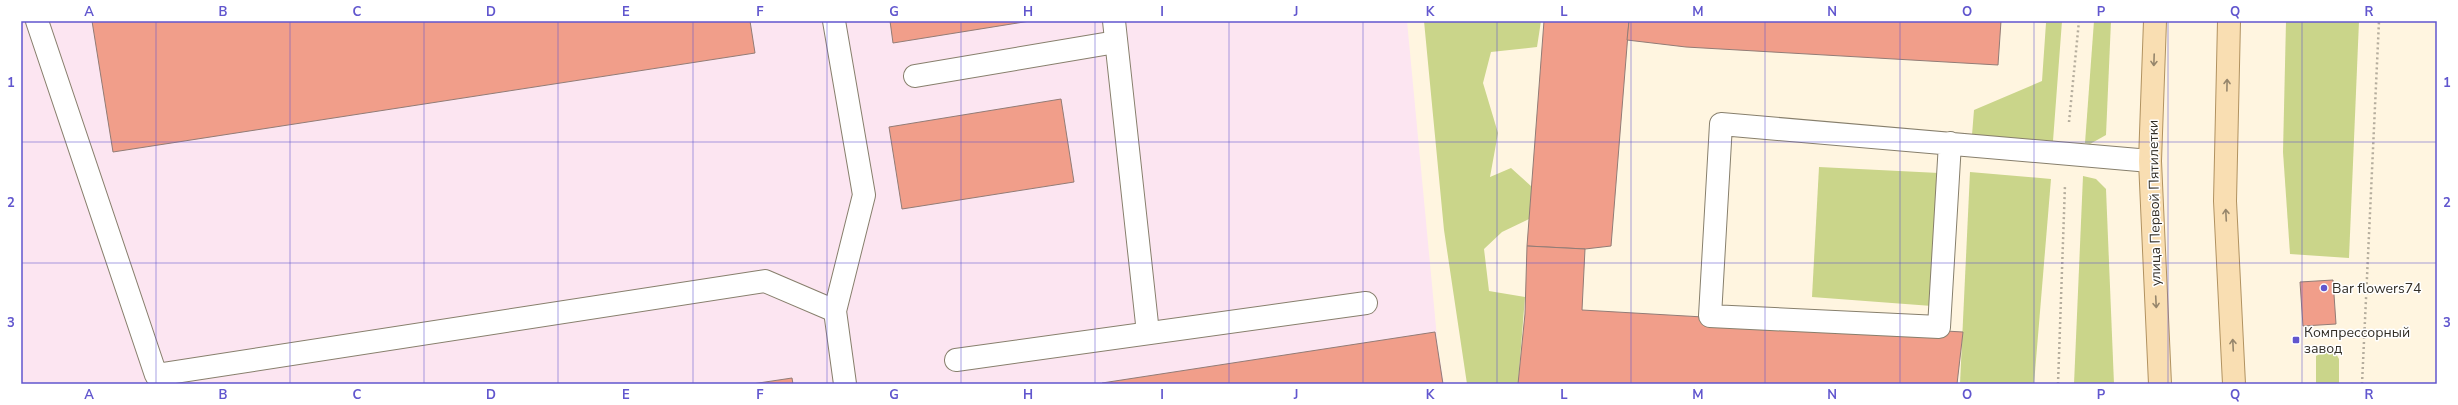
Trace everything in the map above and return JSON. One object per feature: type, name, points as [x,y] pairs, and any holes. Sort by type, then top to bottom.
[{"type":"main road","name":"улица Первой Пятилетки","points":[[2155,21],[2150,161],[2160,384]]},
{"type":"main road","points":[[2229,21],[2225,201],[2234,384]]},
{"type":"lane","points":[[37,21],[155,379],[765,281],[835,311]]},
{"type":"lane","points":[[834,21],[864,195],[835,311],[845,384]]},
{"type":"lane","points":[[915,76],[1115,31],[1148,333]]},
{"type":"lane","points":[[1950,143],[1939,327],[1710,316],[1721,124],[1950,143],[2066,153],[2150,161]]},
{"type":"lane","points":[[956,360],[1366,303]]},
{"type":"path","points":[[2058,384],[2066,153],[2079,21]]},
{"type":"path","points":[[2362,384],[2379,21]]},
{"type":"shaded area","points":[[21,21],[1407,21],[1438,348],[1444,384],[21,384]]},
{"type":"green space","points":[[1424,21],[1541,21],[1537,47],[1491,52],[1483,83],[1498,133],[1490,177],[1511,168],[1532,187],[1529,219],[1502,232],[1484,249],[1489,291],[1525,297],[1518,384],[1467,384],[1444,230]]},
{"type":"green space","points":[[2022,21],[2062,21],[2053,141],[1972,135],[1974,110],[2042,81],[2046,23]]},
{"type":"green space","points":[[2094,21],[2111,21],[2106,135],[2090,144],[2085,143]]},
{"type":"green space","points":[[2286,21],[2359,21],[2349,258],[2290,254],[2283,152]]},
{"type":"green space","points":[[1819,167],[1939,173],[1932,306],[1812,297]]},
{"type":"green space","points":[[1970,172],[2051,179],[2034,384],[1960,384]]},
{"type":"green space","points":[[2083,176],[2096,179],[2106,189],[2114,384],[2074,384]]},
{"type":"green space","points":[[2327,350],[2335,352],[2339,359],[2339,384],[2316,384],[2316,356]]},
{"type":"building","points":[[92,21],[750,21],[755,53],[113,152]]},
{"type":"building","points":[[890,21],[1030,21],[893,43]]},
{"type":"building","points":[[1544,21],[1629,21],[1611,246],[1585,249],[1527,246]]},
{"type":"building","points":[[1629,21],[2001,21],[1998,65],[1686,47],[1627,40]]},
{"type":"building","points":[[1061,99],[1074,182],[902,209],[889,127]]},
{"type":"building","points":[[1527,246],[1585,249],[1582,310],[1963,332],[1957,384],[1518,384],[1525,314]]},
{"type":"building","points":[[2333,280],[2336,324],[2303,326],[2300,282]]},
{"type":"building","points":[[1435,332],[1443,384],[1102,384],[1102,383]]},
{"type":"building","points":[[792,378],[793,384],[752,384]]},
{"type":"place","name":"Bar flowers74","points":[[2324,288]]},
{"type":"place","name":"Компрессорный завод","points":[[2296,340]]}]
